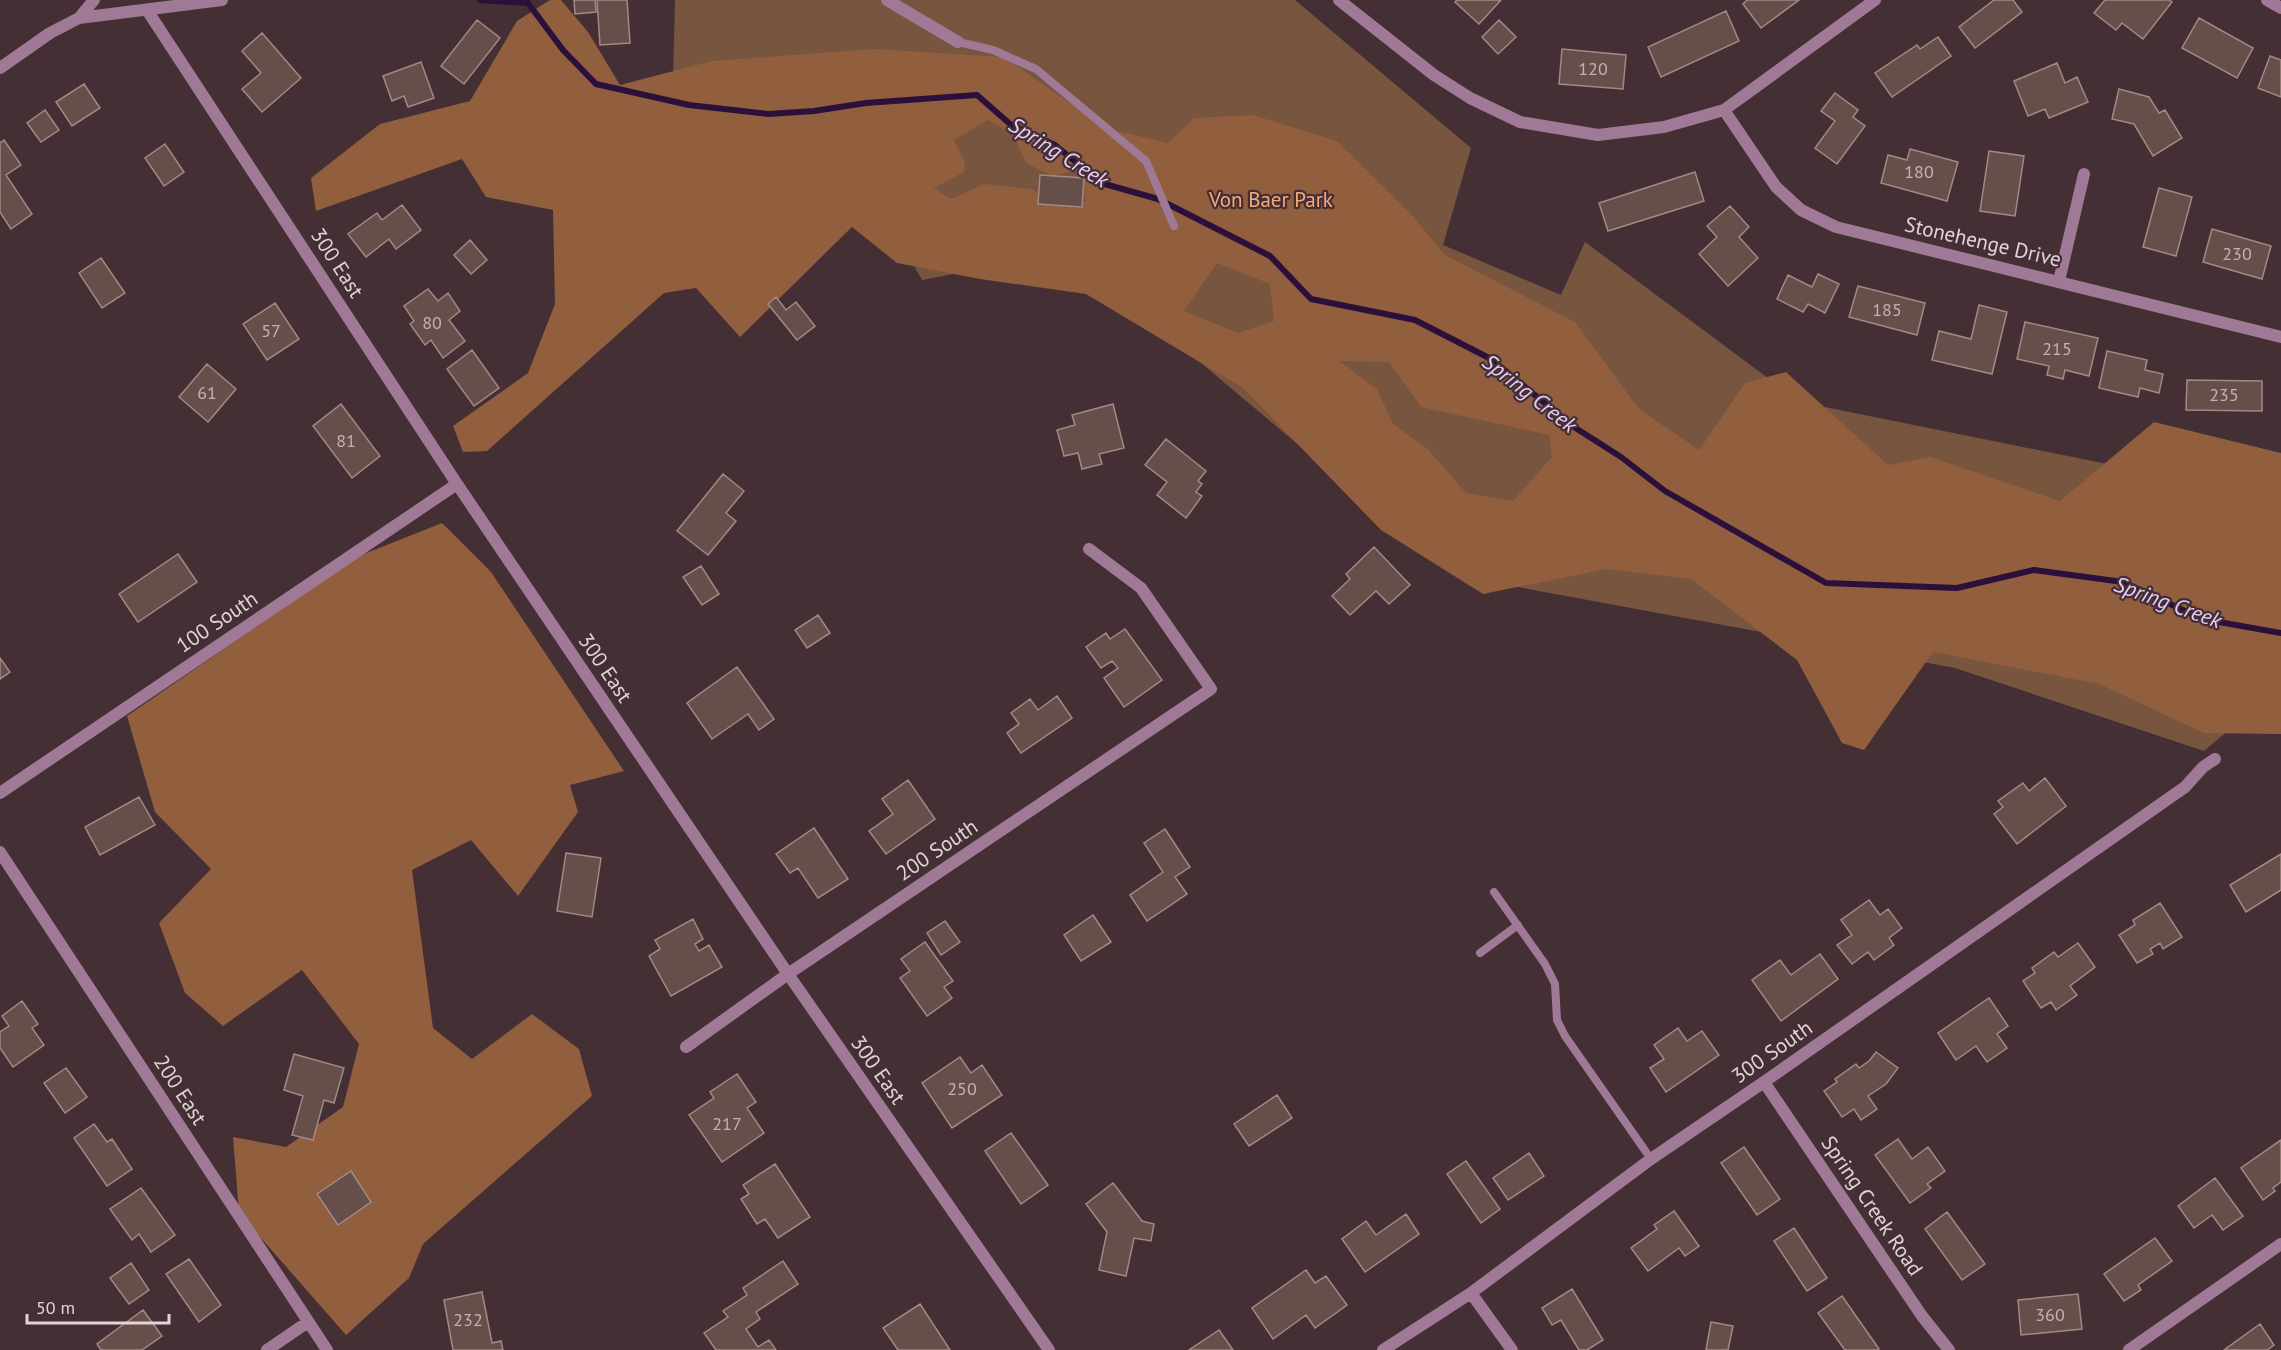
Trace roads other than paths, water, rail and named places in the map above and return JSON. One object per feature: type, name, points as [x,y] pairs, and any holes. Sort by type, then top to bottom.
[{"type":"street","points":[[79,18],[94,0]]},
{"type":"street","points":[[0,68],[50,33],[79,18],[144,5],[222,0]]},
{"type":"street","points":[[886,0],[958,42]]},
{"type":"street","points":[[1339,0],[1434,75],[1470,98],[1520,122],[1598,135],[1664,127],[1724,110],[1875,0]]},
{"type":"street","points":[[2267,0],[2281,8]]},
{"type":"street","name":"300 East","points":[[144,5],[457,484],[788,974],[1049,1350]]},
{"type":"street","name":"Stonehenge Drive","points":[[1724,110],[1776,187],[1802,210],[1836,227],[2281,337]]},
{"type":"street","points":[[2059,281],[2084,174]]},
{"type":"street","name":"100 South","points":[[0,793],[457,484]]},
{"type":"street","name":"200 South","points":[[686,1047],[788,974],[1211,688],[1141,588],[1089,549]]},
{"type":"street","name":"300 South","points":[[1383,1350],[1471,1293],[1650,1159],[1764,1082],[2185,787],[2203,767],[2215,759]]},
{"type":"street","name":"200 East","points":[[0,852],[327,1350]]},
{"type":"street","name":"Spring Creek Road","points":[[1764,1082],[1922,1316],[1949,1350]]},
{"type":"street","points":[[2129,1350],[2281,1244]]},
{"type":"street","points":[[1471,1293],[1512,1350]]},
{"type":"street","points":[[267,1350],[308,1322]]},
{"type":"lane","points":[[958,42],[993,50],[1036,69],[1146,160],[1174,225]]},
{"type":"lane","points":[[1494,892],[1545,963],[1555,984],[1557,1020],[1565,1036],[1650,1159]]},
{"type":"lane","points":[[1480,953],[1518,925]]},
{"type":"waterway","name":"Spring Creek","points":[[480,0],[528,3],[563,50],[596,84],[689,105],[768,114],[814,111],[866,103],[977,95],[1010,124],[1055,145],[1101,183],[1158,199],[1270,256],[1311,299],[1415,320],[1491,359],[1574,427],[1621,457],[1665,491],[1826,583],[1957,588],[2034,570],[2123,582],[2202,619],[2281,633]]},
{"type":"park label","name":"Von Baer Park","points":[[1271,200]]}]
